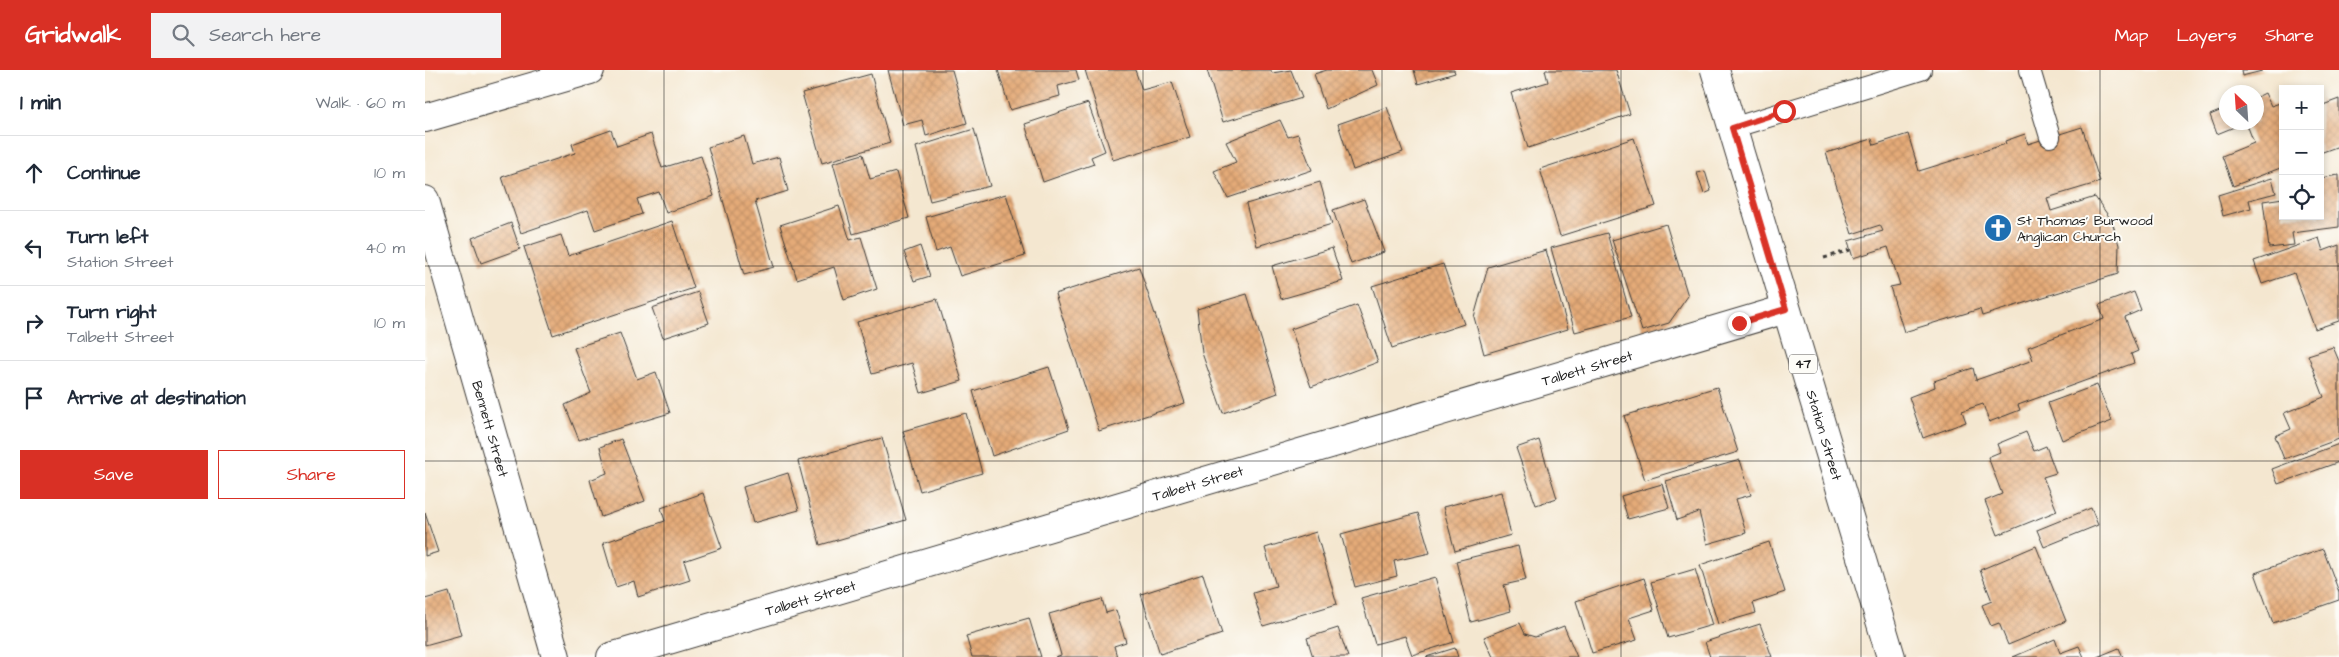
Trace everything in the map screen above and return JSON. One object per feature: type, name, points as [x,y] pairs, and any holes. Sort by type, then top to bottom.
[{"type":"street","points":[[425,118],[590,70]]},
{"type":"street","name":"Station Street","points":[[1715,70],[1891,657]]},
{"type":"street","name":"Bennett Street","points":[[425,200],[556,657]]},
{"type":"street","name":"Talbett Street","points":[[611,657],[1786,309]]},
{"type":"lane","points":[[1732,128],[1921,70]]},
{"type":"lane","points":[[2030,70],[2050,137]]},
{"type":"path","points":[[1824,258],[1850,250]]},
{"type":"building","points":[[888,70],[952,70],[967,123],[926,136],[922,120],[903,125]]},
{"type":"building","points":[[998,70],[1076,70],[1079,80],[1058,86],[1060,96],[1010,110]]},
{"type":"building","points":[[1085,70],[1135,70],[1142,90],[1172,82],[1190,137],[1113,160]]},
{"type":"building","points":[[1207,70],[1271,70],[1272,73],[1291,70],[1302,98],[1223,122]]},
{"type":"building","points":[[1327,70],[1372,70],[1378,85],[1326,109],[1314,74]]},
{"type":"building","points":[[1414,70],[1454,70],[1455,73],[1418,84]]},
{"type":"building","points":[[1545,70],[1616,70],[1630,114],[1528,148],[1511,93],[1548,82]]},
{"type":"building","points":[[2241,70],[2261,70],[2262,71],[2242,76]]},
{"type":"building","points":[[871,74],[890,143],[822,163],[802,93]]},
{"type":"building","points":[[2264,94],[2271,106],[2279,103],[2279,169],[2233,186],[2222,156],[2254,143],[2249,130],[2264,130]]},
{"type":"building","points":[[2339,99],[2339,146],[2324,152],[2324,105]]},
{"type":"building","points":[[1088,103],[1105,151],[1091,157],[1094,164],[1043,182],[1025,124]]},
{"type":"building","points":[[1387,107],[1403,152],[1353,170],[1338,124]]},
{"type":"building","points":[[2219,111],[2219,130],[2227,130],[2217,134],[2210,115]]},
{"type":"building","points":[[1280,120],[1288,137],[1298,134],[1312,170],[1228,198],[1214,171],[1236,162],[1226,142]]},
{"type":"building","name":"St Thomas' Burwood Anglican Church","points":[[2082,127],[2100,182],[2047,198],[2051,211],[2095,197],[2112,221],[2119,245],[2118,274],[1982,316],[1980,309],[1904,332],[1890,287],[1900,285],[1888,247],[1853,258],[1848,241],[1883,231],[1880,225],[1852,234],[1826,153],[1872,139],[1874,145],[1908,134],[1919,171],[2006,144],[2005,141],[2025,134],[2028,144]]},
{"type":"building","points":[[974,129],[990,186],[930,201],[916,147]]},
{"type":"building","points":[[611,130],[617,146],[651,134],[662,168],[701,156],[714,196],[666,213],[659,192],[637,199],[642,214],[595,230],[588,210],[521,233],[502,177],[575,153],[572,144]]},
{"type":"building","points":[[744,136],[752,164],[779,157],[788,191],[755,201],[774,267],[744,275],[708,147]]},
{"type":"building","points":[[1634,138],[1656,206],[1560,236],[1540,169]]},
{"type":"building","points":[[863,154],[870,179],[896,172],[909,218],[853,234],[833,163]]},
{"type":"building","points":[[1705,171],[1711,191],[1704,194],[1697,173]]},
{"type":"building","points":[[2339,175],[2339,227],[2292,233],[2294,245],[2269,248],[2263,201],[2279,199],[2279,220],[2324,220],[2324,177]]},
{"type":"building","points":[[2272,178],[2276,193],[2249,200],[2251,208],[2223,216],[2218,195]]},
{"type":"building","points":[[1320,182],[1332,224],[1257,246],[1246,204]]},
{"type":"building","points":[[1006,194],[1025,256],[960,276],[950,247],[936,252],[926,217]]},
{"type":"building","points":[[1364,199],[1384,252],[1351,264],[1333,210]]},
{"type":"building","points":[[839,206],[850,240],[861,237],[877,289],[844,300],[834,267],[797,279],[780,225]]},
{"type":"building","points":[[672,221],[694,288],[553,335],[524,247],[561,235],[568,256]]},
{"type":"building","points":[[511,223],[520,249],[481,263],[472,238]]},
{"type":"building","points":[[1666,224],[1688,296],[1669,323],[1642,331],[1612,240]]},
{"type":"building","points":[[1607,233],[1631,317],[1575,332],[1551,248]]},
{"type":"building","points":[[2319,238],[2323,251],[2339,245],[2339,321],[2315,329],[2294,273],[2262,284],[2254,261]]},
{"type":"building","points":[[920,246],[930,276],[914,281],[904,252]]},
{"type":"building","points":[[1332,248],[1343,281],[1281,299],[1272,266]]},
{"type":"building","points":[[1546,250],[1568,329],[1484,354],[1474,317],[1488,267]]},
{"type":"building","points":[[1443,264],[1464,324],[1392,348],[1372,286]]},
{"type":"building","points":[[1139,267],[1185,403],[1099,431],[1055,294]]},
{"type":"building","points":[[698,292],[709,323],[663,338],[652,308]]},
{"type":"building","points":[[2134,292],[2141,310],[2125,317],[2138,351],[2131,354],[2134,363],[2018,405],[2020,410],[1989,422],[1983,404],[1962,411],[1966,422],[1923,438],[1909,397],[1935,387],[1934,381],[1973,368],[1976,380],[2033,360],[2028,347],[2104,319],[2099,305]]},
{"type":"building","points":[[1247,294],[1278,393],[1223,413],[1202,353],[1197,309]]},
{"type":"building","points":[[937,299],[962,381],[921,393],[912,363],[872,374],[857,322]]},
{"type":"building","points":[[1357,305],[1378,362],[1311,387],[1291,329]]},
{"type":"building","points":[[620,333],[637,379],[656,372],[670,413],[579,440],[565,405],[591,393],[574,348]]},
{"type":"building","points":[[2333,347],[2339,361],[2339,439],[2284,459],[2275,436],[2291,429],[2284,413],[2324,397],[2308,355]]},
{"type":"building","points":[[1049,367],[1069,429],[992,456],[973,391]]},
{"type":"building","points":[[2097,385],[2112,421],[2062,440],[2048,403]]},
{"type":"building","points":[[1717,387],[1738,452],[1645,480],[1624,416]]},
{"type":"building","points":[[966,413],[982,473],[920,491],[903,431]]},
{"type":"building","points":[[2026,432],[2034,451],[2046,446],[2056,473],[2043,477],[2057,511],[1998,535],[1985,501],[2002,494],[1988,457],[2000,452],[1997,444]]},
{"type":"building","points":[[882,438],[906,520],[820,545],[798,461]]},
{"type":"building","points":[[621,439],[645,501],[601,517],[590,480],[607,473],[600,447]]},
{"type":"building","points":[[1539,440],[1557,498],[1536,505],[1516,448]]},
{"type":"building","points":[[2339,444],[2339,462],[2278,484],[2272,469]]},
{"type":"building","points":[[1740,460],[1751,495],[1736,499],[1746,533],[1707,544],[1699,512],[1677,520],[1666,481]]},
{"type":"building","points":[[788,473],[799,510],[753,523],[743,487]]},
{"type":"building","points":[[1662,484],[1669,508],[1628,519],[1621,496]]},
{"type":"building","points":[[1501,492],[1511,535],[1455,551],[1443,507]]},
{"type":"building","points":[[703,493],[722,548],[684,561],[690,580],[638,597],[634,581],[616,587],[603,543],[665,521],[661,508]]},
{"type":"building","points":[[2091,508],[2098,525],[2044,547],[2037,530]]},
{"type":"building","points":[[425,513],[438,552],[425,556]]},
{"type":"building","points":[[1418,513],[1430,553],[1394,561],[1397,576],[1355,587],[1341,534]]},
{"type":"building","points":[[1316,532],[1337,604],[1263,626],[1253,593],[1276,586],[1265,548]]},
{"type":"building","points":[[1769,542],[1785,592],[1753,603],[1756,613],[1718,624],[1700,565]]},
{"type":"building","points":[[1518,546],[1526,580],[1504,585],[1511,611],[1471,622],[1456,561]]},
{"type":"building","points":[[2036,546],[2066,621],[2008,645],[1999,623],[1991,626],[1982,605],[1992,601],[1980,570]]},
{"type":"building","points":[[2323,549],[2339,592],[2339,600],[2273,623],[2255,573]]},
{"type":"building","points":[[1695,569],[1712,625],[1668,638],[1651,582]]},
{"type":"building","points":[[1203,574],[1222,634],[1160,654],[1141,594]]},
{"type":"building","points":[[1435,577],[1454,642],[1412,655],[1405,636],[1375,644],[1361,598]]},
{"type":"building","points":[[1644,578],[1654,610],[1629,618],[1637,640],[1592,653],[1576,601]]},
{"type":"building","points":[[449,592],[461,635],[425,645],[425,599]]},
{"type":"building","points":[[1102,599],[1106,613],[1116,610],[1126,642],[1114,646],[1117,657],[1055,657],[1061,655],[1049,614]]},
{"type":"building","points":[[1029,618],[1041,657],[972,657],[966,636]]},
{"type":"building","points":[[1520,623],[1525,634],[1535,637],[1564,626],[1577,657],[1493,657],[1484,637]]},
{"type":"building","points":[[1760,624],[1772,657],[1710,657],[1705,642]]},
{"type":"building","points":[[1338,628],[1348,657],[1313,657],[1307,638]]},
{"type":"building","points":[[2055,639],[2060,653],[2079,646],[2084,657],[2013,657]]},
{"type":"building","points":[[1455,648],[1458,657],[1426,657]]},
{"type":"building","points":[[2119,648],[2123,657],[2097,657]]},
{"type":"place","name":"St Thomas' Burwood Anglican Church","points":[[1998,228]]},
{"type":"route","points":[[1739,323],[1786,309],[1732,128],[1784,111]]}]
